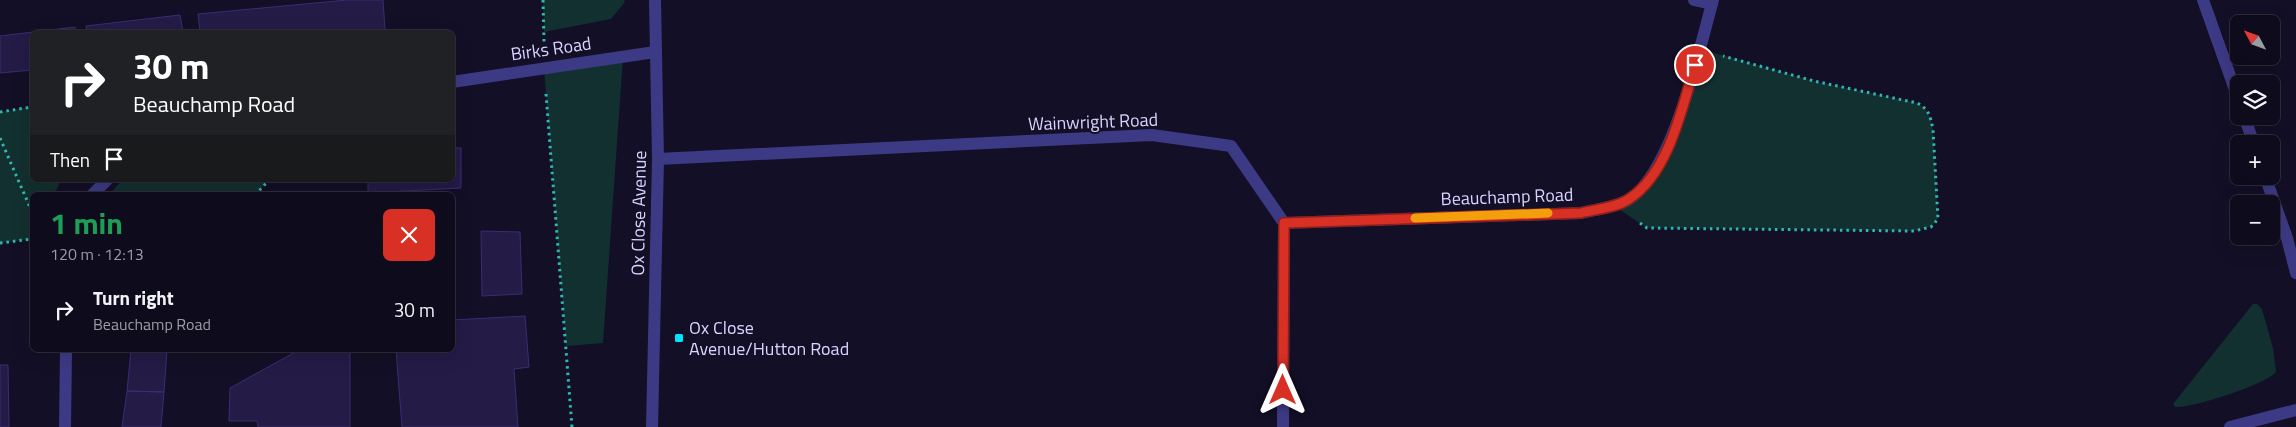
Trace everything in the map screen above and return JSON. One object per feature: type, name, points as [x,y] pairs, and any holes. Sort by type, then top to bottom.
[{"type":"street","name":"Ox Close Avenue","points":[[652,427],[658,159],[655,52],[656,0]]},
{"type":"street","points":[[1694,0],[1713,2]]},
{"type":"street","points":[[2203,0],[2230,76]]},
{"type":"street","name":"Beauchamp Road","points":[[1284,223],[1581,213],[1614,206],[1629,199],[1651,178],[1660,164],[1674,130],[1713,2]]},
{"type":"street","name":"Birks Road","points":[[455,82],[655,52]]},
{"type":"street","name":"Wainwright Road","points":[[658,159],[1152,135],[1231,146],[1284,223]]},
{"type":"street","points":[[95,192],[105,182]]},
{"type":"street","points":[[2269,185],[2291,236],[2296,274]]},
{"type":"street","points":[[1283,427],[1284,223]]},
{"type":"street","points":[[65,427],[66,352]]},
{"type":"street","points":[[2230,427],[2296,410]]},
{"type":"path","points":[[543,0],[544,68],[572,427]]},
{"type":"path","points":[[1614,206],[1647,228],[1914,231],[1932,227],[1938,220],[1933,129],[1930,114],[1925,107],[1916,103],[1814,81],[1700,49]]},
{"type":"path","points":[[0,112],[30,107]]},
{"type":"path","points":[[0,138],[30,207]]},
{"type":"path","points":[[258,192],[267,182]]},
{"type":"path","points":[[0,242],[30,239]]},
{"type":"green space","points":[[543,0],[624,0],[625,2],[611,19],[544,32]]},
{"type":"green space","points":[[1700,49],[1814,81],[1921,105],[1928,113],[1933,129],[1938,219],[1931,227],[1914,231],[1647,228],[1614,206],[1651,178]]},
{"type":"green space","points":[[623,57],[603,343],[566,346],[544,68]]},
{"type":"green space","points":[[30,107],[30,182],[60,182],[55,192],[30,192],[30,239],[0,243],[0,112]]},
{"type":"green space","points":[[120,182],[267,182],[258,192],[112,192]]},
{"type":"green space","points":[[2253,304],[2257,304],[2262,309],[2273,348],[2276,372],[2259,383],[2228,395],[2183,407],[2175,407],[2173,404]]},
{"type":"building","points":[[347,0],[383,0],[385,30],[200,30],[198,14]]},
{"type":"building","points":[[180,15],[183,30],[87,30],[86,26]]},
{"type":"building","points":[[75,27],[75,30],[50,30]]},
{"type":"building","points":[[30,32],[30,70],[0,73],[0,36]]},
{"type":"building","points":[[455,148],[461,148],[461,188],[368,192],[368,182],[455,182]]},
{"type":"building","points":[[481,231],[520,232],[522,294],[482,296]]},
{"type":"building","points":[[525,316],[529,367],[514,369],[518,427],[402,427],[396,352],[455,352],[455,320]]},
{"type":"building","points":[[131,352],[167,352],[164,392],[127,391]]},
{"type":"building","points":[[295,352],[350,352],[350,427],[258,427],[257,421],[229,421],[230,388]]},
{"type":"building","points":[[0,365],[8,365],[9,427],[0,427]]},
{"type":"building","points":[[127,391],[164,392],[161,427],[122,427]]},
{"type":"slow traffic","points":[[1415,218],[1548,213]]},
{"type":"place","name":"Ox Close Avenue/Hutton Road","points":[[679,338]]},
{"type":"route","points":[[1283,390],[1284,223],[1581,213],[1614,206],[1629,199],[1651,178],[1660,164],[1674,130],[1695,65]]}]
